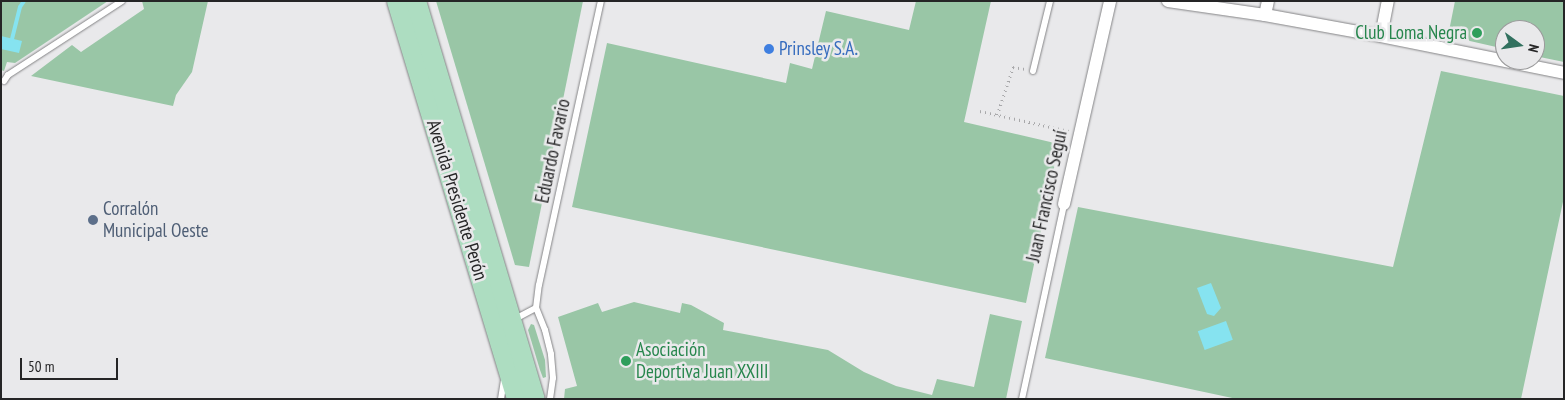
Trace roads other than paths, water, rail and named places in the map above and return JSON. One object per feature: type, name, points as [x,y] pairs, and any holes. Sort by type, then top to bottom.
[{"type":"main road","name":"Avenida Presidente Perón","points":[[397,1],[504,325],[535,399]]},
{"type":"main road","name":"Avenida Presidente Perón","points":[[416,1],[504,325],[507,367],[517,399]]},
{"type":"street","name":"Juan Francisco Seguí","points":[[1064,204],[1110,1]]},
{"type":"street","points":[[1168,1],[1264,15],[1381,36],[1564,73]]},
{"type":"street","points":[[1264,15],[1268,1]]},
{"type":"street","points":[[1381,36],[1388,1]]},
{"type":"lane","points":[[4,81],[8,75],[122,1]]},
{"type":"lane","name":"Eduardo Favario","points":[[536,308],[601,1]]},
{"type":"lane","points":[[1033,71],[1050,1]]},
{"type":"lane","name":"Juan Francisco Seguí","points":[[1022,399],[1064,204]]},
{"type":"lane","points":[[504,325],[536,308],[546,330],[551,354],[553,378],[550,399]]},
{"type":"lane","points":[[501,399],[507,367]]},
{"type":"lane","points":[[543,399],[553,378]]},
{"type":"water","points":[[1,36],[22,41],[19,53],[1,49]]},
{"type":"water","points":[[1211,283],[1221,308],[1214,316],[1207,314],[1197,288]]},
{"type":"water","points":[[1226,321],[1233,340],[1205,350],[1198,331]]},
{"type":"waterway","points":[[12,39],[20,7],[24,1]]},
{"type":"place","name":"Club Loma Negra","points":[[1477,33]]},
{"type":"place","name":"Prinsley S.A.","points":[[769,49]]},
{"type":"place","name":"Corralón Municipal Oeste","points":[[93,220]]},
{"type":"place","name":"Asociación Deportiva Juan XXIII","points":[[626,361]]}]
